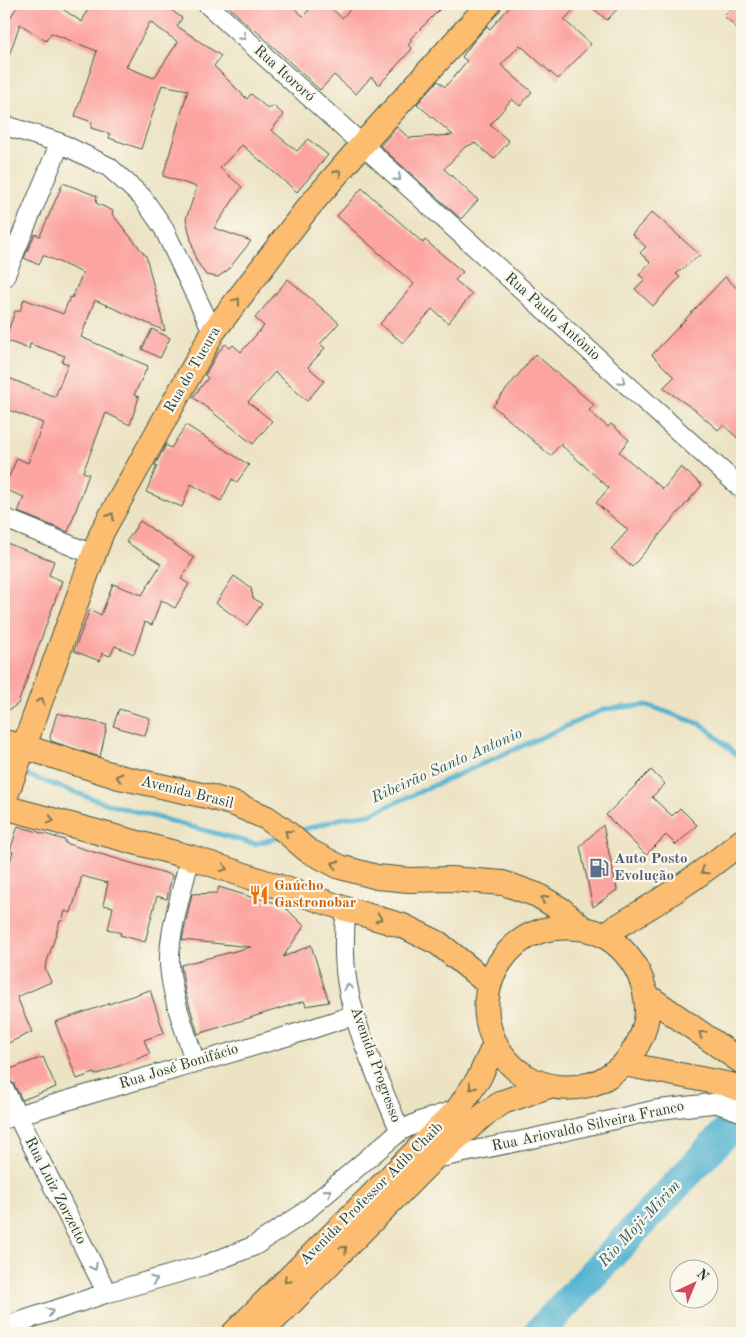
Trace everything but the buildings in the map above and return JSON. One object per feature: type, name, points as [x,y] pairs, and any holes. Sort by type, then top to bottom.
[{"type":"main road","name":"Rua do Tucura","points":[[5,801],[16,749],[102,532],[213,332],[306,210],[489,4]]},
{"type":"main road","name":"Avenida Brasil","points":[[16,749],[119,777],[211,797],[237,805],[267,818],[307,850],[340,867],[377,877],[409,880],[451,879],[503,883],[537,895],[593,932]]},
{"type":"main road","points":[[5,801],[190,857],[346,909],[404,926],[438,943],[489,984]]},
{"type":"main road","points":[[593,932],[671,895],[742,841]]},
{"type":"main road","points":[[559,927],[593,932],[619,946],[632,960],[641,977],[646,995],[646,1020],[639,1044],[624,1064],[608,1077],[589,1085],[569,1088],[549,1086],[527,1078],[509,1063],[495,1044],[489,1030],[486,1000],[489,984],[504,957],[515,945],[536,932],[559,927]]},
{"type":"main road","points":[[646,995],[742,1062]]},
{"type":"main road","name":"Avenida Professor Adib Chaib","points":[[234,1333],[458,1109],[479,1078],[495,1044]]},
{"type":"main road","points":[[624,1064],[737,1088]]},
{"type":"main road","name":"Avenida Professor Adib Chaib","points":[[261,1333],[433,1159],[485,1114],[503,1102],[549,1086]]},
{"type":"street","name":"Rua Itororó","points":[[207,4],[362,145]]},
{"type":"street","points":[[4,125],[60,143],[109,167],[142,197],[164,227],[213,332]]},
{"type":"street","points":[[4,278],[60,143]]},
{"type":"street","name":"Rua Paulo Antônio","points":[[362,145],[742,489]]},
{"type":"street","points":[[4,518],[94,554]]},
{"type":"street","points":[[190,857],[170,944],[170,969],[176,1000],[195,1062]]},
{"type":"street","name":"Avenida Progresso","points":[[346,909],[344,954],[347,982],[354,1015],[400,1131]]},
{"type":"street","name":"Rua José Bonifácio","points":[[10,1117],[354,1015]]},
{"type":"street","name":"Rua Luiz Zorzetto","points":[[4,1089],[10,1117],[107,1293]]},
{"type":"street","name":"Rua Ariovaldo Silveira Franco","points":[[433,1159],[655,1110],[716,1103],[742,1112]]},
{"type":"street","points":[[4,1327],[107,1293],[205,1265],[254,1246],[301,1216],[400,1131],[421,1121],[458,1109]]},
{"type":"waterway","name":"Ribeirão Santo Antonio","points":[[295,832],[343,818],[370,814],[605,709],[647,705],[703,725],[742,760]]},
{"type":"waterway","name":"Ribeirão Santo Antonio","points":[[21,773],[108,804],[255,844],[280,837]]},
{"type":"waterway","name":"Rio Moji-Mirim","points":[[538,1333],[742,1115]]},
{"type":"place","name":"Auto Posto Evolução","points":[[599,868]]},
{"type":"place","name":"Gaúcho Gastronobar","points":[[259,895]]}]
